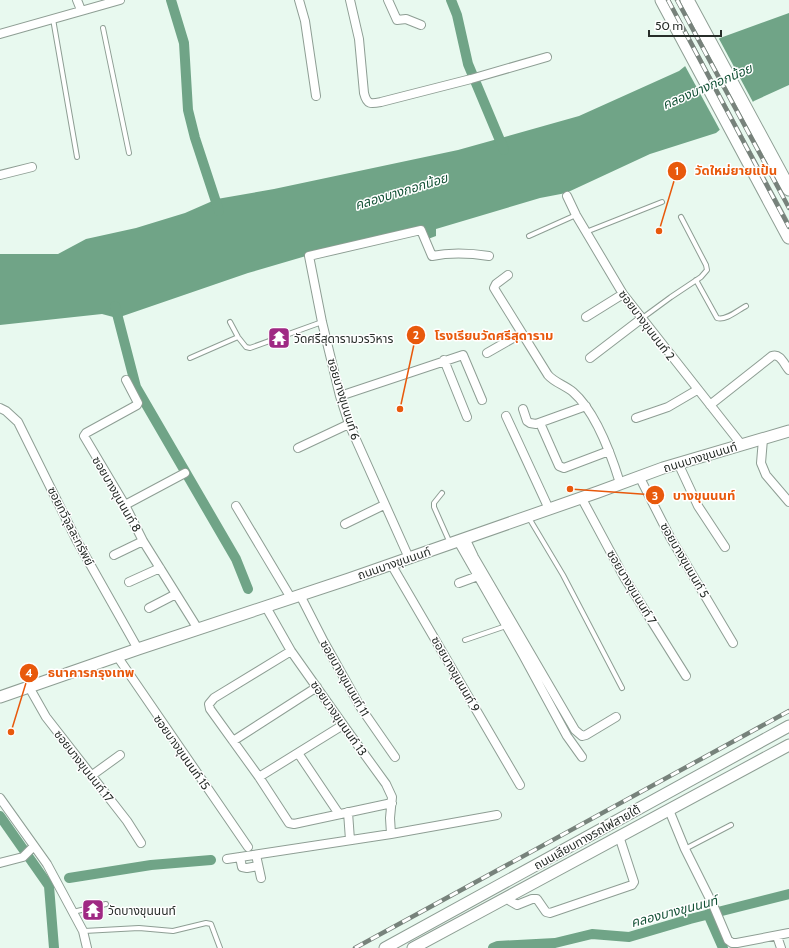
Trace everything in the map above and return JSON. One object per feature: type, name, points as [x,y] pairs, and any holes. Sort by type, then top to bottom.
[{"type":"main road","points":[[662,0],[789,237]]},
{"type":"main road","points":[[686,0],[789,189]]},
{"type":"main road","name":"ถนนบางขุนนนท์","points":[[0,697],[138,648],[266,607],[409,558],[639,476],[741,444],[789,431]]},
{"type":"main road","name":"ถนนเลียบทางรถไฟสายใต้","points":[[385,948],[789,726]]},
{"type":"main road","name":"ถนนเลียบทางรถไฟสายใต้","points":[[413,948],[789,745]]},
{"type":"street","points":[[77,0],[81,10]]},
{"type":"street","points":[[0,34],[81,10],[99,10],[120,0]]},
{"type":"street","points":[[299,0],[305,21],[316,96]]},
{"type":"street","points":[[350,0],[358,39],[364,93],[368,102],[373,103],[389,100],[471,79],[547,56]]},
{"type":"street","points":[[388,0],[397,20],[406,19],[421,25]]},
{"type":"street","points":[[0,175],[32,167]]},
{"type":"street","name":"ซอยบางขุนนนท์ 2","points":[[567,196],[576,215],[623,294],[641,319],[741,444]]},
{"type":"street","name":"ซอยบางขุนนนท์ 6","points":[[409,558],[349,424],[340,396],[322,322],[309,256],[420,230],[432,256],[470,253],[489,256]]},
{"type":"street","points":[[508,275],[496,284],[494,288],[548,375],[553,380],[574,392],[586,406],[609,451],[620,483]]},
{"type":"street","points":[[586,317],[623,294]]},
{"type":"street","points":[[590,358],[641,319]]},
{"type":"street","points":[[487,353],[522,333]]},
{"type":"street","points":[[340,396],[463,354],[482,400]]},
{"type":"street","points":[[710,405],[772,356],[778,356],[789,370]]},
{"type":"street","points":[[444,360],[467,417]]},
{"type":"street","name":"ซอยบางขุนนนท์ 8","points":[[126,380],[138,403],[137,405],[86,433],[84,436],[125,505],[143,540],[198,628]]},
{"type":"street","points":[[636,418],[668,407],[697,390]]},
{"type":"street","points":[[523,409],[527,421],[530,423],[540,423],[586,406]]},
{"type":"street","name":"ซอยทวีจุลละทรัพย์","points":[[0,408],[6,411],[18,422],[77,541],[138,648]]},
{"type":"street","points":[[506,416],[549,509]]},
{"type":"street","points":[[540,423],[561,468],[609,451]]},
{"type":"street","points":[[298,448],[349,424]]},
{"type":"street","points":[[763,439],[760,463],[766,475],[789,502]]},
{"type":"street","points":[[678,463],[698,506],[725,548]]},
{"type":"street","points":[[125,505],[185,473]]},
{"type":"street","name":"ซอยบางขุนนนท์ 5","points":[[639,476],[670,537],[733,643]]},
{"type":"street","name":"ซอยบางขุนนนท์ 7","points":[[581,497],[624,577],[686,676]]},
{"type":"street","points":[[345,524],[384,505]]},
{"type":"street","name":"ซอยบางขุนนนท์ 11","points":[[236,506],[324,642],[361,708],[395,757]]},
{"type":"street","points":[[114,555],[143,540]]},
{"type":"street","points":[[458,541],[567,736],[582,757]]},
{"type":"street","points":[[458,541],[474,557],[579,735],[586,735],[616,717]]},
{"type":"street","name":"ซอยบางขุนนนท์ 9","points":[[391,564],[520,785]]},
{"type":"street","points":[[129,582],[160,568]]},
{"type":"street","points":[[459,583],[478,576]]},
{"type":"street","points":[[149,608],[176,594]]},
{"type":"street","name":"ซอยบางขุนนนท์ 13","points":[[266,607],[291,650],[386,784],[392,797],[390,818],[391,834]]},
{"type":"street","points":[[291,650],[244,678],[210,702],[209,706],[289,822],[294,824],[392,803]]},
{"type":"street","name":"ซอยบางขุนนนท์ 15","points":[[117,656],[248,847]]},
{"type":"street","name":"ซอยบางขุนนนท์ 17","points":[[29,687],[46,717],[127,821],[141,842]]},
{"type":"street","points":[[233,741],[317,687]]},
{"type":"street","points":[[259,777],[343,725]]},
{"type":"street","points":[[298,753],[343,813],[350,840]]},
{"type":"street","points":[[91,776],[120,755]]},
{"type":"street","points":[[0,798],[47,864],[83,931],[87,948]]},
{"type":"street","points":[[669,810],[685,850],[722,922],[728,940],[732,943],[737,943],[789,933]]},
{"type":"street","points":[[227,859],[391,834],[497,815]]},
{"type":"street","points":[[508,896],[510,901],[517,905],[532,899],[537,899],[546,912],[550,913],[632,885],[634,882],[619,836]]},
{"type":"street","points":[[0,863],[23,856],[34,846]]},
{"type":"street","points":[[256,855],[261,878]]},
{"type":"street","points":[[240,857],[242,867],[247,868],[258,866]]},
{"type":"street","points":[[777,936],[781,948]]},
{"type":"lane","points":[[53,19],[77,158]]},
{"type":"lane","points":[[103,28],[129,153]]},
{"type":"lane","points":[[586,232],[662,202]]},
{"type":"lane","points":[[529,236],[576,215]]},
{"type":"lane","points":[[641,319],[696,280],[705,273],[707,268],[681,217]]},
{"type":"lane","points":[[696,280],[717,318],[725,318],[746,306]]},
{"type":"lane","points":[[230,322],[246,348],[250,348],[322,322]]},
{"type":"lane","points":[[190,358],[238,337]]},
{"type":"lane","points":[[442,493],[434,503],[434,507],[458,541]]},
{"type":"lane","points":[[528,516],[563,575],[622,688]]},
{"type":"lane","points":[[465,640],[506,626]]},
{"type":"lane","points":[[685,850],[731,825]]},
{"type":"lane","points":[[73,912],[106,904]]},
{"type":"lane","points":[[83,931],[139,928],[173,931],[206,922],[210,923],[220,948]]},
{"type":"water","name":"คลองบางกอกน้อย","points":[[789,13],[789,85],[754,101],[716,133],[650,154],[566,193],[540,198],[436,229],[436,236],[428,239],[423,228],[306,256],[248,273],[117,318],[102,314],[0,325],[0,254],[58,254],[86,239],[136,228],[185,213],[217,199],[274,189],[458,150],[579,116],[679,71],[720,38]]},
{"type":"pier","points":[[718,37],[754,104],[721,132],[684,64]]},
{"type":"waterway","points":[[171,0],[184,43],[188,110],[195,138],[219,211]]},
{"type":"waterway","points":[[451,0],[457,15],[468,64],[504,150]]},
{"type":"waterway","points":[[115,306],[136,387],[236,559],[248,589]]},
{"type":"waterway","name":"คลองบางขุนนนท์","points":[[0,816],[49,886],[54,948]]},
{"type":"waterway","points":[[69,878],[151,865],[211,860]]},
{"type":"waterway","name":"คลองบางขุนนนท์","points":[[493,948],[498,946],[555,943],[592,934],[629,937],[690,919],[789,894]]},
{"type":"waterway","points":[[708,914],[723,948]]},
{"type":"railway","points":[[668,0],[789,227]]},
{"type":"railway","points":[[677,0],[789,208]]},
{"type":"railway","points":[[355,948],[789,711]]},
{"type":"place","name":"วัดใหม่ยายแป้น","points":[[659,231]]},
{"type":"place","name":"วัดศรีสุดารามวรวิหาร","points":[[279,338]]},
{"type":"place","name":"โรงเรียนวัดศรีสุดาราม","points":[[400,409]]},
{"type":"place","name":"บางขุนนนท์","points":[[570,489]]},
{"type":"place","name":"ธนาคารกรุงเทพ","points":[[11,732]]},
{"type":"place","name":"วัดบางขุนนนท์","points":[[93,910]]}]
